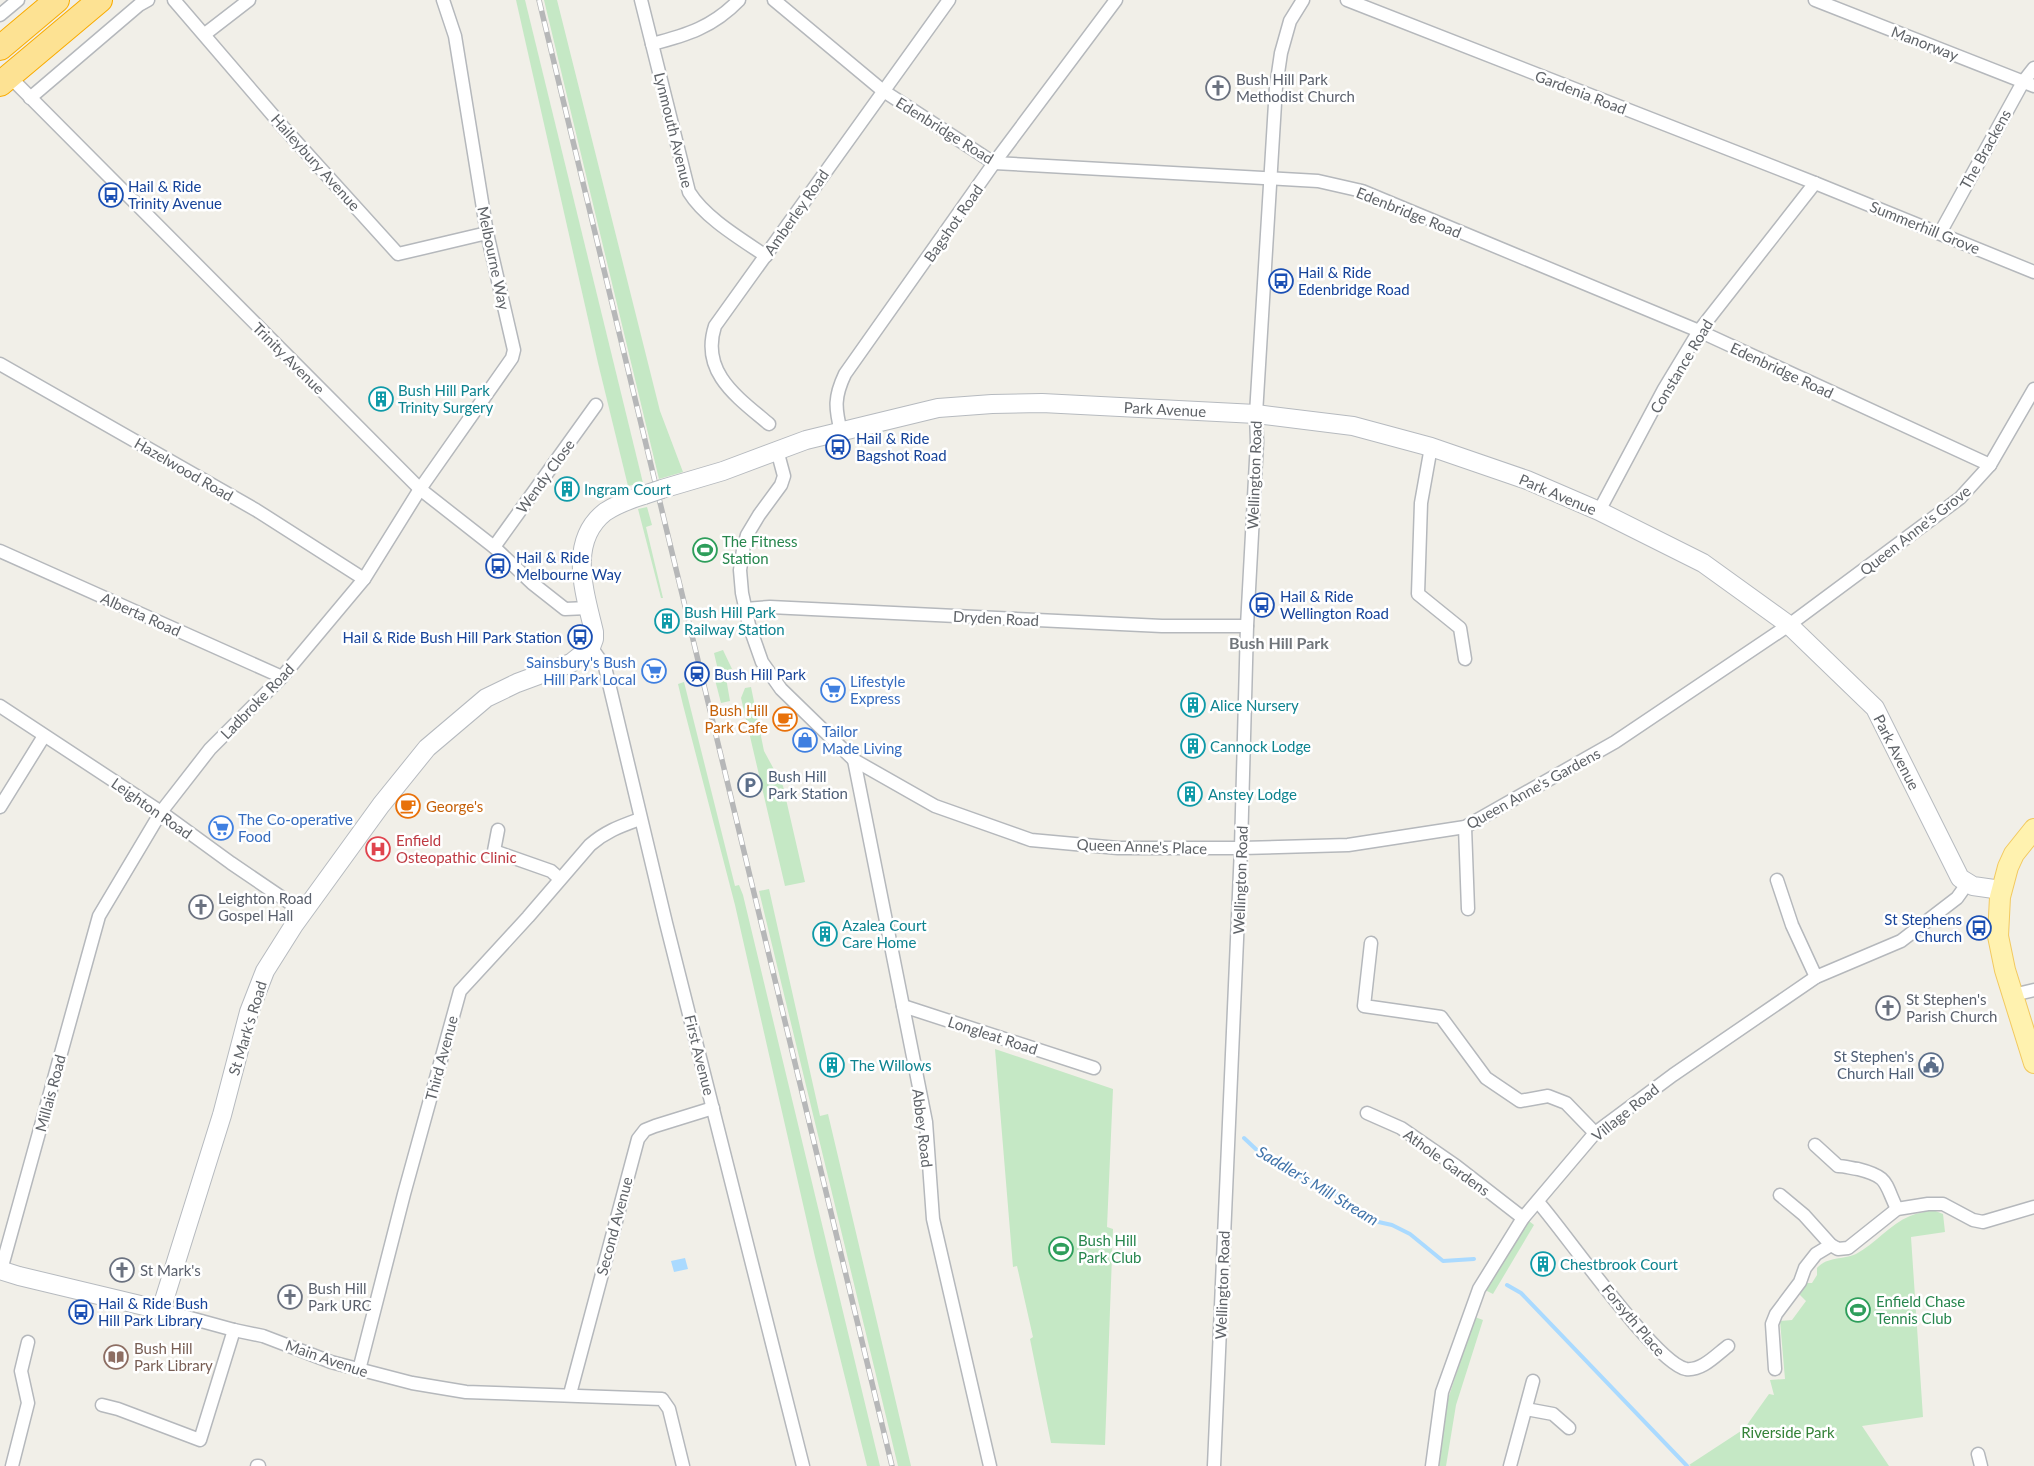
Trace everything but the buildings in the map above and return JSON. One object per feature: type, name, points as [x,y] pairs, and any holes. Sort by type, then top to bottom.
[{"type":"highway","points":[[0,48],[57,0]]},
{"type":"highway","points":[[3,77],[100,0]]},
{"type":"main road","points":[[2034,829],[2010,860],[2001,890],[1999,944],[2034,1063]]},
{"type":"street","points":[[0,15],[18,0]]},
{"type":"street","points":[[30,98],[148,0]]},
{"type":"street","name":"Haileybury Avenue","points":[[174,0],[283,127],[398,254],[488,233]]},
{"type":"street","points":[[205,34],[248,0]]},
{"type":"street","name":"Melbourne Way","points":[[420,489],[512,358],[514,350],[488,233],[455,36],[443,0]]},
{"type":"street","name":"Lynmouth Avenue","points":[[641,0],[688,192],[694,201],[722,224],[766,256]]},
{"type":"street","points":[[652,44],[691,34],[726,14],[740,0]]},
{"type":"street","name":"Edenbridge Road","points":[[774,0],[882,90],[994,163],[1318,181],[1362,191],[1698,332],[1990,465]]},
{"type":"street","name":"Amberley Road","points":[[769,424],[736,395],[719,375],[711,356],[710,339],[714,326],[948,0]]},
{"type":"street","name":"Bagshot Road","points":[[841,432],[835,410],[836,397],[846,374],[994,163],[1116,0]]},
{"type":"street","name":"Wellington Road","points":[[1214,1466],[1241,848],[1247,626],[1257,442],[1256,414],[1269,179],[1276,87],[1281,53],[1290,21],[1303,0]]},
{"type":"street","name":"Gardenia Road","points":[[1347,0],[1816,183]]},
{"type":"street","name":"Manorway","points":[[1816,0],[1847,6],[2028,84]]},
{"type":"street","name":"The Brackens","points":[[1940,233],[2028,84],[2034,68]]},
{"type":"street","name":"Trinity Avenue","points":[[3,77],[30,98],[420,489],[494,547],[532,583],[565,609],[588,608]]},
{"type":"street","name":"Summerhill Grove","points":[[1816,183],[2034,272]]},
{"type":"street","name":"Constance Road","points":[[1599,511],[1664,389],[1698,332],[1816,183]]},
{"type":"street","name":"Hazelwood Road","points":[[0,364],[256,510],[364,580]]},
{"type":"street","name":"Queen Anne's Grove","points":[[1789,625],[1960,498],[1990,465],[2034,389]]},
{"type":"street","name":"Park Avenue","points":[[776,450],[806,440],[938,408],[1042,403],[1256,414],[1353,426],[1430,447],[1527,480],[1599,511],[1703,563],[1789,625],[1875,708],[1960,878],[1967,884]]},
{"type":"street","name":"Wendy Close","points":[[494,547],[596,405]]},
{"type":"street","points":[[1430,447],[1421,504],[1418,594],[1460,628],[1465,659]]},
{"type":"street","points":[[591,646],[594,632],[581,568],[585,543],[590,531],[605,513],[615,506],[644,495],[723,471],[776,450]]},
{"type":"street","name":"Queen Anne's Place","points":[[776,450],[784,476],[781,485],[755,521],[747,535],[742,550],[740,570],[749,625],[762,662],[781,689],[854,760],[935,806],[1031,840],[1118,848],[1241,848]]},
{"type":"street","name":"Ladbroke Road","points":[[98,916],[161,812],[210,749],[282,677],[364,580],[420,489]]},
{"type":"street","name":"Alberta Road","points":[[0,551],[282,677]]},
{"type":"street","name":"Dryden Road","points":[[745,609],[770,607],[1162,626],[1247,626]]},
{"type":"street","name":"Queen Anne's Gardens","points":[[1241,848],[1348,845],[1465,827],[1615,742],[1789,625]]},
{"type":"street","name":"St Mark's Road","points":[[161,1310],[222,1115],[249,1012],[265,971],[303,912],[392,790],[427,748],[486,698],[517,683],[571,663],[591,646]]},
{"type":"street","name":"First Avenue","points":[[591,646],[605,667],[640,819],[803,1466]]},
{"type":"street","name":"Leighton Road","points":[[0,706],[161,812],[303,912]]},
{"type":"street","points":[[0,807],[44,736]]},
{"type":"street","name":"Abbey Road","points":[[854,760],[926,1122],[932,1218],[990,1466]]},
{"type":"street","name":"Third Avenue","points":[[359,1370],[404,1194],[460,991],[590,845],[601,835],[614,828],[640,819]]},
{"type":"street","points":[[1465,827],[1468,909]]},
{"type":"street","points":[[498,830],[494,850],[551,871],[560,879]]},
{"type":"street","points":[[1777,880],[1792,925],[1816,977]]},
{"type":"street","points":[[1967,884],[2001,890]]},
{"type":"street","name":"Village Road","points":[[1432,1466],[1442,1392],[1479,1289],[1522,1218],[1538,1202],[1595,1133],[1673,1075],[1816,977],[1901,941],[1957,898],[1967,884]]},
{"type":"street","name":"Millais Road","points":[[0,1270],[98,916]]},
{"type":"street","points":[[1371,943],[1364,1006],[1441,1017],[1486,1078],[1520,1101],[1548,1096],[1566,1103],[1595,1133]]},
{"type":"street","points":[[2013,995],[2034,990]]},
{"type":"street","name":"Longleat Road","points":[[903,1006],[1088,1063]]},
{"type":"street","name":"Second Avenue","points":[[570,1394],[638,1139],[645,1130],[713,1108]]},
{"type":"street","name":"Athole Gardens","points":[[1367,1112],[1401,1128],[1456,1166],[1522,1218]]},
{"type":"street","points":[[1815,1145],[1838,1166],[1872,1172],[1882,1178],[1897,1209]]},
{"type":"street","points":[[1780,1195],[1804,1215],[1831,1245],[1838,1249],[1848,1248],[1897,1209],[1928,1204],[1942,1204],[1973,1220],[1983,1222],[2034,1207]]},
{"type":"street","name":"Forsyth Place","points":[[1538,1202],[1629,1316],[1664,1356],[1676,1365],[1693,1369],[1702,1366],[1728,1346]]},
{"type":"street","points":[[1776,1369],[1772,1324],[1776,1314],[1800,1282],[1805,1268],[1816,1254],[1831,1245]]},
{"type":"street","name":"Main Avenue","points":[[0,1270],[263,1336],[331,1362],[412,1383],[466,1392],[570,1394],[662,1399],[669,1409],[683,1466]]},
{"type":"street","points":[[102,1405],[118,1409],[200,1440],[234,1330]]},
{"type":"street","points":[[12,1466],[28,1403],[21,1371],[28,1342]]},
{"type":"street","points":[[1510,1466],[1533,1381]]},
{"type":"street","points":[[1526,1409],[1553,1414],[1569,1428]]},
{"type":"green space","points":[[516,0],[525,0],[643,483],[628,486],[598,363]]},
{"type":"green space","points":[[544,0],[557,0],[660,411],[683,472],[659,479]]},
{"type":"green space","points":[[647,507],[652,525],[646,527],[663,598],[661,598],[638,509]]},
{"type":"green space","points":[[723,650],[732,669],[725,672],[730,701],[721,703],[713,672],[718,670],[714,653]]},
{"type":"green space","points":[[684,682],[735,886],[739,885],[743,895],[880,1466],[867,1466],[815,1257],[735,905],[678,684]]},
{"type":"green space","points":[[751,687],[764,751],[783,786],[805,882],[785,886],[741,698],[745,688]]},
{"type":"green space","points":[[769,889],[820,1116],[828,1114],[911,1466],[898,1466],[759,891]]},
{"type":"green space","name":"Bush Hill Park Club","points":[[995,1049],[1113,1089],[1107,1227],[1113,1229],[1105,1445],[1051,1443],[1030,1339],[1033,1337],[1017,1266],[1013,1267]]},
{"type":"green space","name":"Enfield Chase Tennis Club","points":[[1933,1210],[1943,1214],[1945,1232],[1911,1237],[1923,1417],[1862,1426],[1889,1466],[1689,1465],[1744,1429],[1769,1394],[1774,1395],[1770,1380],[1785,1379],[1780,1321],[1792,1320],[1806,1301],[1800,1295],[1800,1291],[1806,1283],[1812,1283],[1817,1275],[1817,1268],[1831,1260],[1856,1254],[1903,1220],[1915,1214]]},
{"type":"green space","points":[[1529,1221],[1534,1225],[1493,1294],[1485,1290]]},
{"type":"green space","points":[[1475,1317],[1483,1320],[1456,1405],[1446,1466],[1436,1466],[1447,1402]]},
{"type":"water","points":[[685,1258],[688,1269],[674,1272],[671,1261]]},
{"type":"waterway","name":"Saddler's Mill Stream","points":[[1244,1138],[1260,1153],[1288,1166],[1298,1176],[1328,1188],[1374,1221],[1392,1225],[1410,1234],[1443,1261],[1474,1259]]},
{"type":"waterway","name":"Saddler's Mill Stream","points":[[1507,1285],[1521,1293],[1687,1466]]},
{"type":"railway","points":[[539,0],[892,1466]]},
{"type":"place","name":"Bush Hill Park Methodist Church","points":[[1218,88]]},
{"type":"place","name":"Hail & Ride Trinity Avenue","points":[[111,195]]},
{"type":"place","name":"Hail & Ride Edenbridge Road","points":[[1281,281]]},
{"type":"place","name":"Bush Hill Park Trinity Surgery","points":[[381,399]]},
{"type":"place","name":"Hail & Ride Bagshot Road","points":[[838,447]]},
{"type":"place","name":"Ingram Court","points":[[567,489]]},
{"type":"place","name":"The Fitness Station","points":[[705,550]]},
{"type":"place","name":"Hail & Ride Melbourne Way","points":[[498,566]]},
{"type":"place","name":"Hail & Ride Wellington Road","points":[[1262,605]]},
{"type":"place","name":"Bush Hill Park Railway Station","points":[[667,621]]},
{"type":"place","name":"Hail & Ride Bush Hill Park Station","points":[[580,637]]},
{"type":"place","name":"Sainsbury's Bush Hill Park Local","points":[[654,671]]},
{"type":"place","name":"Bush Hill Park","points":[[697,674]]},
{"type":"place","name":"Lifestyle Express","points":[[833,690]]},
{"type":"place","name":"Alice Nursery","points":[[1193,705]]},
{"type":"place","name":"Bush Hill Park Cafe","points":[[785,719]]},
{"type":"place","name":"Tailor Made Living","points":[[805,740]]},
{"type":"place","name":"Cannock Lodge","points":[[1193,746]]},
{"type":"place","name":"Bush Hill Park Station","points":[[750,785]]},
{"type":"place","name":"Anstey Lodge","points":[[1190,794]]},
{"type":"place","name":"George's","points":[[408,806]]},
{"type":"place","name":"The Co-operative Food","points":[[221,828]]},
{"type":"place","name":"Enfield Osteopathic Clinic","points":[[378,849]]},
{"type":"place","name":"Leighton Road Gospel Hall","points":[[201,907]]},
{"type":"place","name":"St Stephens Church","points":[[1979,928]]},
{"type":"place","name":"Azalea Court Care Home","points":[[825,934]]},
{"type":"place","name":"St Stephen's Parish Church","points":[[1888,1008]]},
{"type":"place","name":"The Willows","points":[[832,1065]]},
{"type":"place","name":"St Stephen's Church Hall","points":[[1931,1065]]},
{"type":"place","name":"Bush Hill Park Club","points":[[1061,1249]]},
{"type":"place","name":"Chestbrook Court","points":[[1543,1264]]},
{"type":"place","name":"St Mark's","points":[[122,1270]]},
{"type":"place","name":"Bush Hill Park URC","points":[[290,1297]]},
{"type":"place","name":"Enfield Chase Tennis Club","points":[[1858,1310]]},
{"type":"place","name":"Hail & Ride Bush Hill Park Library","points":[[81,1312]]},
{"type":"place","name":"Bush Hill Park Library","points":[[116,1357]]},
{"type":"district","name":"Bush Hill Park","points":[[1279,642]]},
{"type":"park label","name":"Riverside Park","points":[[1788,1432]]}]
